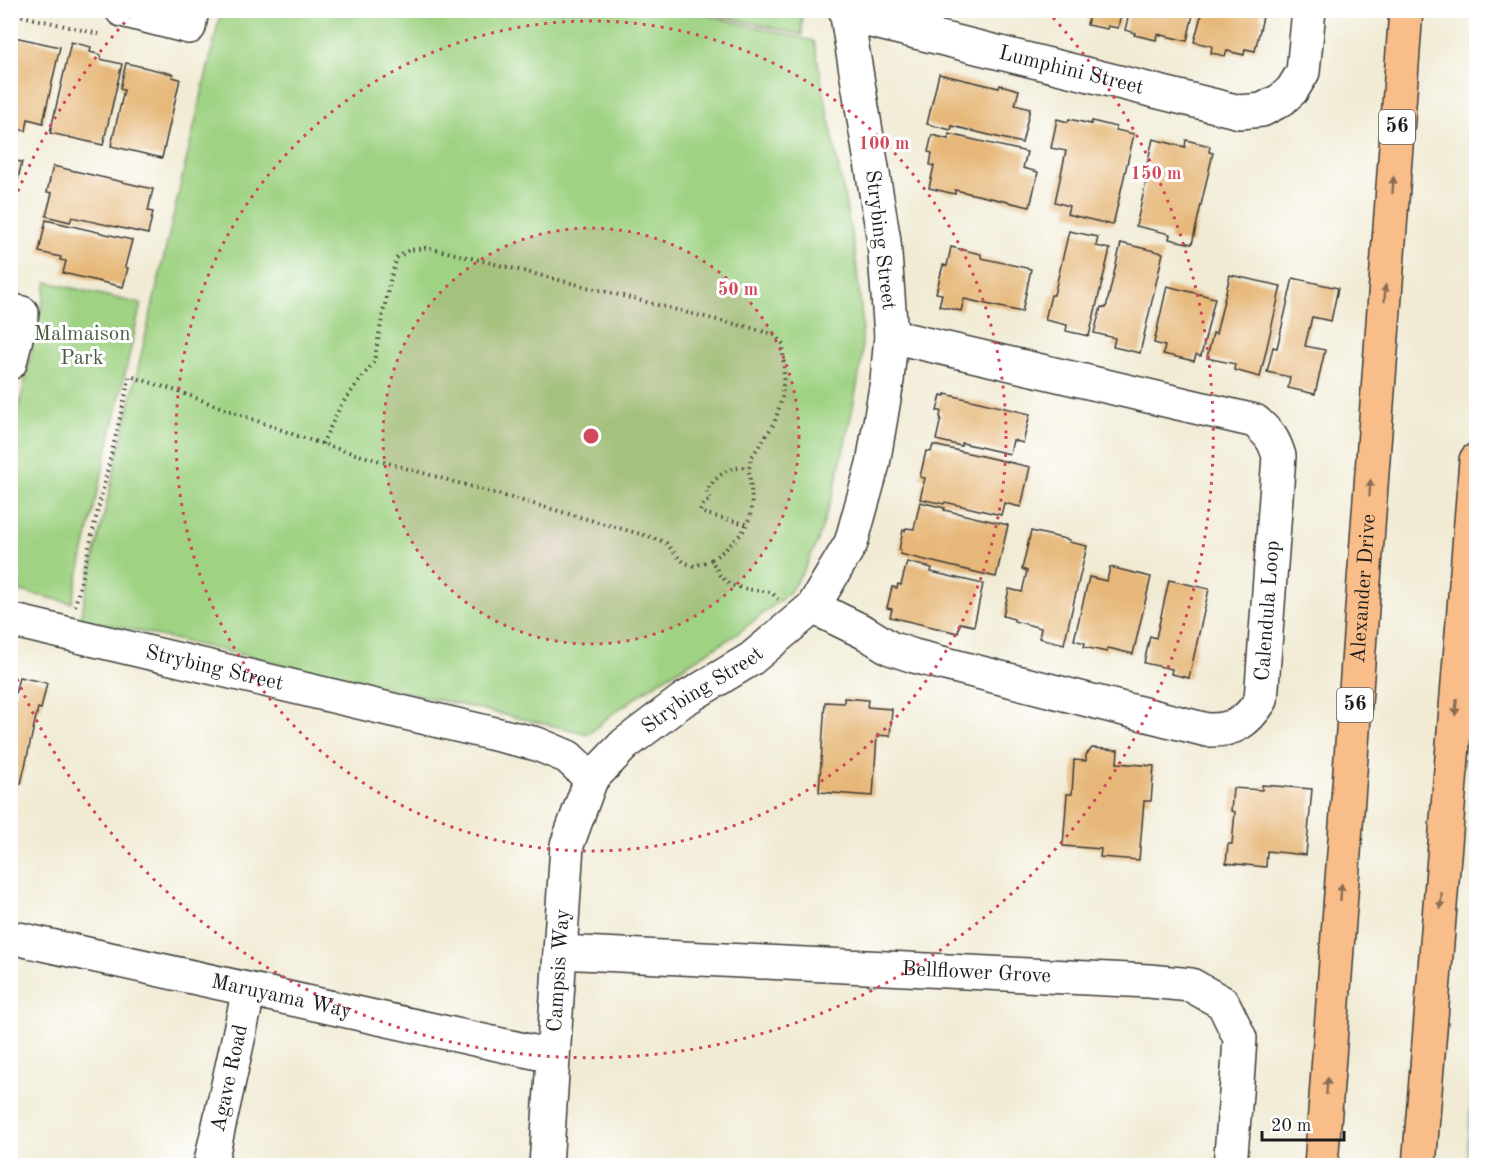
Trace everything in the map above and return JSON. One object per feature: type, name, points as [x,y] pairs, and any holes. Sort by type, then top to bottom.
[{"type":"main road","name":"Alexander Drive","points":[[1321,1166],[1406,10]]},
{"type":"main road","points":[[1419,1166],[1476,460]]},
{"type":"street","points":[[122,10],[189,27],[192,10]]},
{"type":"street","name":"Lumphini Street","points":[[846,13],[1240,112],[1262,110],[1281,100],[1292,90],[1303,72],[1309,10]]},
{"type":"street","name":"Strybing Street","points":[[10,620],[537,744],[568,757],[591,779],[625,744],[683,700],[751,659],[851,543],[873,464],[887,381],[891,336],[884,241],[846,13]]},
{"type":"street","points":[[10,310],[22,313],[10,363]]},
{"type":"street","name":"Calendula Loop","points":[[798,607],[866,633],[890,648],[914,656],[1208,730],[1221,731],[1238,725],[1253,712],[1261,700],[1279,456],[1275,441],[1264,429],[1255,421],[891,336]]},
{"type":"street","name":"Campsis Way","points":[[546,1166],[567,845],[591,779]]},
{"type":"street","name":"Maruyama Way","points":[[10,937],[552,1056]]},
{"type":"street","name":"Bellflower Grove","points":[[560,952],[1149,981],[1191,985],[1223,1003],[1240,1038],[1230,1166]]},
{"type":"street","name":"Agave Road","points":[[210,1166],[249,990]]},
{"type":"path","points":[[75,609],[130,376],[322,444],[651,537],[666,543],[685,563],[695,566],[711,560],[726,549],[742,533],[750,518],[752,500],[748,470],[751,458],[774,424],[782,397],[783,344],[775,335],[752,328],[425,248],[409,250],[397,258],[391,277],[374,362],[341,405],[322,444]]},
{"type":"path","points":[[746,524],[700,511],[704,503],[711,499],[706,491],[715,480],[730,468],[741,467],[748,470]]},
{"type":"path","points":[[711,560],[720,575],[730,585],[771,592],[798,607]]},
{"type":"shaded area","points":[[1476,1003],[1476,1165],[1465,1165]]},
{"type":"green space","points":[[221,11],[690,11],[814,41],[855,252],[862,318],[862,359],[852,412],[834,491],[817,543],[804,570],[789,593],[736,635],[655,684],[607,718],[589,734],[80,618]]},
{"type":"green space","points":[[702,11],[802,11],[802,35]]},
{"type":"green space","name":"Malmaison Park","points":[[47,282],[141,304],[72,603],[11,589],[11,443]]},
{"type":"building","points":[[1060,10],[1080,10],[1079,16]]},
{"type":"building","points":[[1090,10],[1122,10],[1118,28],[1108,26],[1107,29],[1087,25]]},
{"type":"building","points":[[1130,10],[1194,10],[1187,41],[1157,34],[1156,40],[1134,35],[1135,33],[1125,30]]},
{"type":"building","points":[[1203,10],[1262,10],[1260,17],[1263,17],[1255,51],[1245,49],[1244,55],[1227,51],[1225,56],[1211,53],[1212,46],[1194,42]]},
{"type":"building","points":[[10,36],[60,47],[43,123],[28,119],[26,131],[10,127]]},
{"type":"building","points":[[71,42],[91,47],[90,52],[101,55],[100,59],[122,64],[103,145],[50,133]]},
{"type":"building","points":[[126,63],[173,74],[172,77],[180,79],[162,158],[111,146],[124,90],[120,89]]},
{"type":"building","points":[[939,74],[999,88],[1000,85],[1019,90],[1015,105],[1030,109],[1022,143],[952,126],[951,130],[927,124]]},
{"type":"building","points":[[1057,119],[1091,124],[1092,121],[1134,134],[1113,225],[1067,214],[1069,206],[1055,202],[1066,151],[1051,148]]},
{"type":"building","points":[[949,134],[1027,152],[1023,168],[1038,172],[1030,207],[955,190],[955,194],[929,188],[934,166],[930,165],[932,153],[928,152],[932,135],[948,139]]},
{"type":"building","points":[[1153,139],[1185,147],[1186,140],[1210,146],[1209,152],[1213,153],[1192,244],[1169,239],[1170,234],[1136,226],[1150,165],[1147,164]]},
{"type":"building","points":[[10,160],[22,162],[11,208],[10,208]]},
{"type":"building","points":[[53,166],[153,189],[148,211],[153,212],[148,234],[72,217],[70,222],[46,216],[52,193],[47,192]]},
{"type":"building","points":[[46,220],[132,240],[123,287],[63,273],[66,261],[60,260],[61,257],[39,252]]},
{"type":"building","points":[[1069,231],[1098,237],[1096,246],[1110,249],[1089,336],[1066,331],[1067,325],[1045,320],[1051,295],[1054,295]]},
{"type":"building","points":[[1121,243],[1163,253],[1140,353],[1113,347],[1115,338],[1094,333],[1101,307],[1106,308]]},
{"type":"building","points":[[951,247],[981,254],[981,258],[1031,269],[1022,312],[964,299],[961,311],[939,306],[942,294],[936,293],[943,265],[947,266]]},
{"type":"building","points":[[1230,275],[1281,286],[1260,377],[1234,370],[1235,364],[1207,358],[1213,333],[1216,334]]},
{"type":"building","points":[[1293,278],[1338,288],[1331,321],[1312,317],[1305,346],[1325,350],[1315,394],[1288,388],[1290,377],[1267,372],[1273,347],[1277,348]]},
{"type":"building","points":[[1167,286],[1215,298],[1201,356],[1196,355],[1194,361],[1163,354],[1165,346],[1154,343]]},
{"type":"building","points":[[945,394],[1030,414],[1023,443],[1013,440],[1010,454],[962,443],[961,446],[936,440],[941,418],[941,411],[937,411],[941,395],[945,396]]},
{"type":"building","points":[[933,445],[1030,467],[1021,507],[1004,503],[1001,515],[945,502],[944,504],[920,499],[925,478],[920,477],[926,451],[931,452]]},
{"type":"building","points":[[920,502],[1008,525],[996,577],[900,554],[903,530],[914,529]]},
{"type":"building","points":[[1031,531],[1087,546],[1064,644],[1039,638],[1041,628],[1003,616],[1009,589],[1022,592],[1027,571],[1022,569]]},
{"type":"building","points":[[907,562],[932,568],[931,572],[983,584],[974,626],[960,623],[958,633],[890,617],[892,609],[887,608],[892,587],[897,588],[898,584],[901,585]]},
{"type":"building","points":[[1110,567],[1151,577],[1133,654],[1108,648],[1107,652],[1084,647],[1085,643],[1074,640],[1089,577],[1107,581]]},
{"type":"building","points":[[1169,580],[1209,589],[1189,678],[1171,674],[1172,669],[1144,663],[1150,636],[1156,638]]},
{"type":"building","points":[[19,677],[47,683],[41,709],[38,708],[21,784],[10,781],[10,692],[15,694]]},
{"type":"building","points":[[844,698],[868,700],[867,707],[892,709],[890,736],[877,735],[873,796],[819,792],[825,702],[844,703]]},
{"type":"building","points":[[1092,748],[1118,750],[1117,763],[1154,766],[1151,801],[1144,801],[1139,860],[1100,857],[1101,849],[1063,846],[1067,794],[1072,794],[1074,760],[1086,761],[1086,755]]},
{"type":"building","points":[[1262,785],[1312,789],[1306,855],[1267,851],[1266,867],[1226,863],[1228,844],[1232,844],[1235,812],[1231,811],[1233,788],[1262,790]]}]
